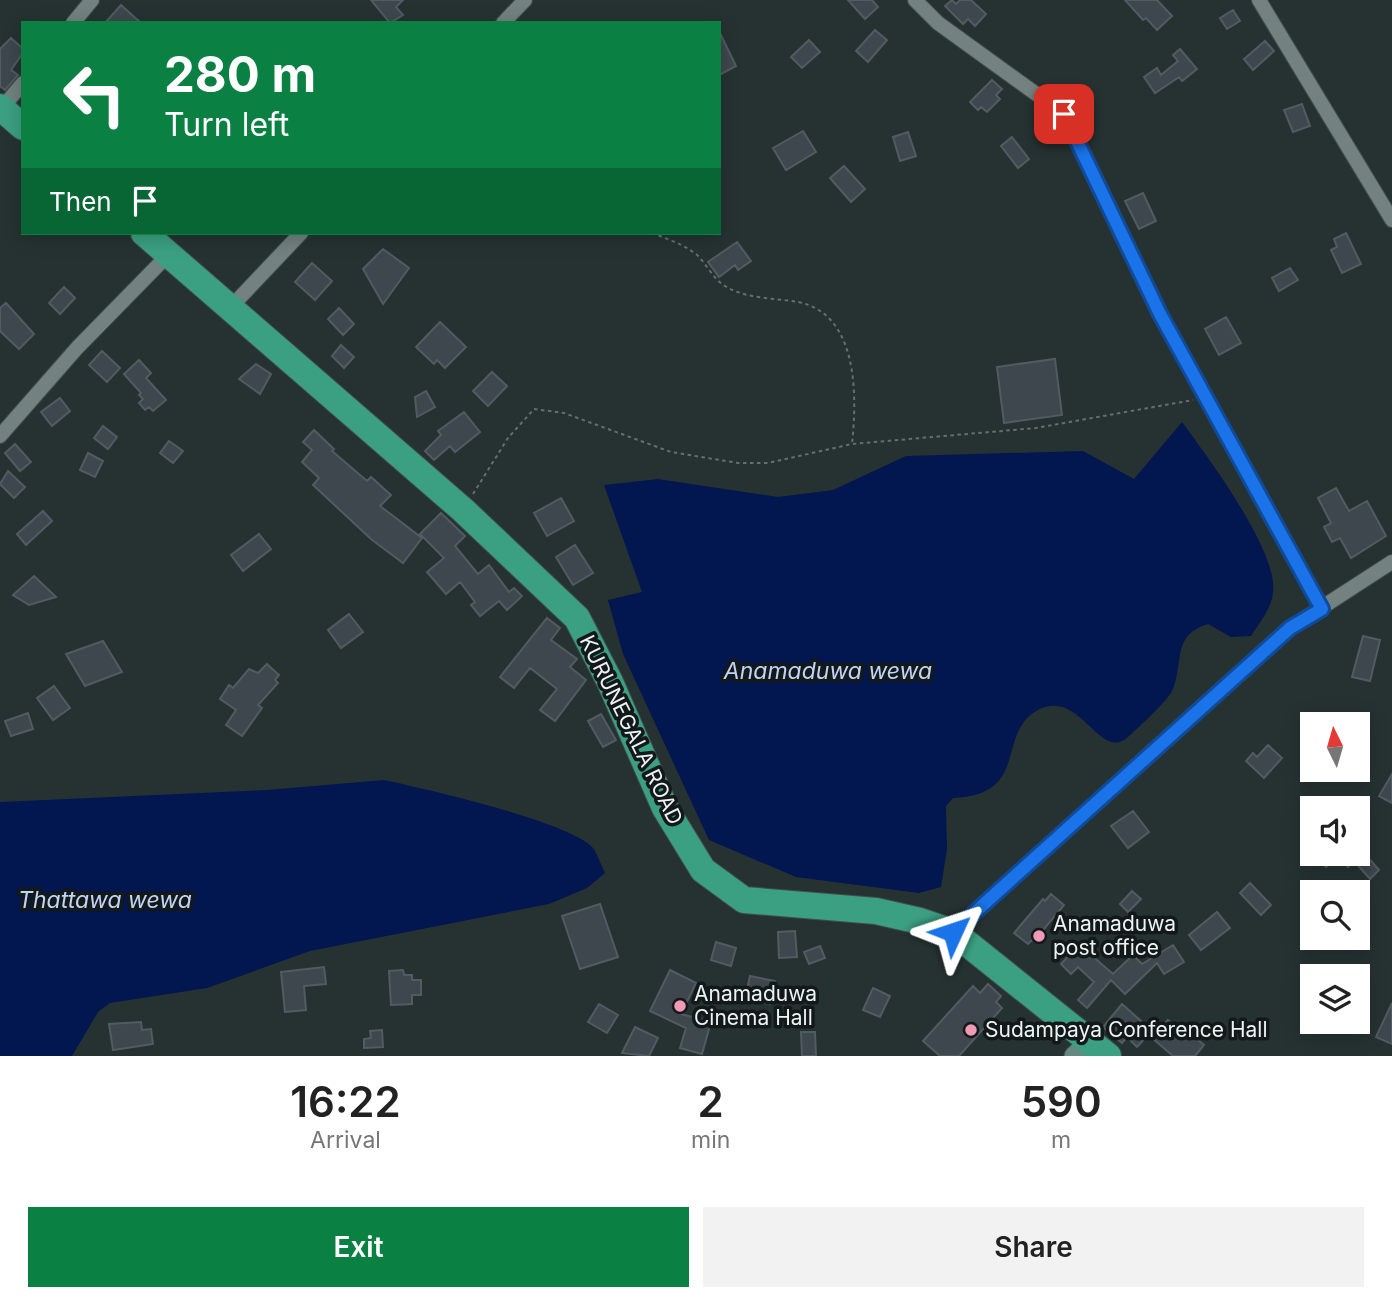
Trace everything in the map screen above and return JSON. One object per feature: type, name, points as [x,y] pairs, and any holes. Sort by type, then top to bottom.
[{"type":"highway","points":[[1,108],[21,125]]},
{"type":"highway","name":"KURUNEGALA ROAD","points":[[146,235],[463,510],[577,618],[610,682],[665,808],[703,870],[744,900],[876,911],[953,932],[1091,1051]]},
{"type":"street","points":[[75,21],[92,0]]},
{"type":"street","points":[[505,21],[525,0]]},
{"type":"street","points":[[915,0],[938,23],[1064,114],[1160,314],[1322,609]]},
{"type":"street","points":[[1259,0],[1392,220]]},
{"type":"street","points":[[1,108],[21,85]]},
{"type":"street","points":[[230,308],[299,235]]},
{"type":"street","points":[[0,436],[77,348],[169,254]]},
{"type":"street","points":[[953,932],[1290,628],[1390,569]]},
{"type":"path","points":[[656,235],[696,255],[724,286],[745,294],[802,303],[829,316],[844,340],[852,373],[856,407],[852,444]]},
{"type":"path","points":[[463,510],[508,438],[534,409],[564,413],[671,452],[738,463],[768,463],[852,444],[1036,428],[1207,398]]},
{"type":"water","name":"Anamaduwa wewa","points":[[1182,422],[1239,505],[1265,554],[1272,575],[1273,593],[1270,604],[1251,636],[1231,637],[1208,624],[1189,635],[1181,650],[1170,694],[1140,726],[1119,742],[1109,741],[1066,708],[1053,706],[1038,710],[1025,720],[1003,775],[993,786],[977,794],[953,798],[946,806],[947,849],[941,887],[919,893],[796,877],[709,840],[623,654],[608,600],[642,592],[604,485],[658,479],[778,497],[833,490],[906,456],[1083,451],[1134,479]]},
{"type":"water","name":"Thattawa wewa","points":[[384,780],[494,807],[556,828],[579,838],[593,848],[605,873],[587,888],[549,904],[310,951],[207,988],[110,1003],[98,1012],[72,1056],[0,1056],[0,802],[267,790]]},
{"type":"building","points":[[371,0],[403,0],[396,7],[403,15],[388,21]]},
{"type":"building","points":[[848,0],[872,0],[878,7],[865,19]]},
{"type":"building","points":[[952,0],[956,4],[960,0],[971,0],[986,14],[975,26],[968,19],[963,24],[945,6]]},
{"type":"building","points":[[1125,0],[1157,0],[1172,16],[1157,30],[1146,18],[1143,20]]},
{"type":"building","points":[[121,5],[139,21],[107,21]]},
{"type":"building","points":[[1233,10],[1240,21],[1227,29],[1220,18]]},
{"type":"building","points":[[875,30],[887,40],[868,62],[856,51]]},
{"type":"building","points":[[721,35],[736,66],[721,74]]},
{"type":"building","points":[[11,38],[21,47],[21,56],[11,70],[18,75],[5,90],[0,86],[0,49]]},
{"type":"building","points":[[809,40],[820,52],[802,68],[791,57]]},
{"type":"building","points":[[1265,41],[1274,51],[1253,70],[1244,59]]},
{"type":"building","points":[[1180,49],[1197,69],[1182,81],[1179,77],[1155,93],[1144,77],[1157,68],[1161,75],[1178,61],[1173,55]]},
{"type":"building","points":[[992,80],[1002,89],[996,95],[1000,99],[987,112],[981,107],[978,110],[970,102]]},
{"type":"building","points":[[1302,104],[1310,126],[1293,132],[1284,110]]},
{"type":"building","points":[[803,131],[816,152],[786,170],[773,148]]},
{"type":"building","points":[[908,132],[916,156],[900,161],[893,137]]},
{"type":"building","points":[[1012,137],[1029,159],[1018,168],[1001,146]]},
{"type":"building","points":[[844,166],[865,189],[851,202],[830,178]]},
{"type":"building","points":[[1143,193],[1156,221],[1139,229],[1125,201]]},
{"type":"building","points":[[1346,233],[1361,264],[1342,273],[1331,250],[1337,247],[1334,239]]},
{"type":"building","points":[[737,242],[751,261],[738,270],[735,265],[719,277],[708,262]]},
{"type":"building","points":[[383,249],[409,268],[383,304],[363,269]]},
{"type":"building","points":[[312,263],[332,281],[315,300],[295,282]]},
{"type":"building","points":[[1290,268],[1298,280],[1279,291],[1272,278]]},
{"type":"building","points":[[64,287],[75,298],[60,314],[49,303]]},
{"type":"building","points":[[6,303],[34,334],[19,349],[0,331],[0,308]]},
{"type":"building","points":[[339,308],[354,324],[343,335],[328,319]]},
{"type":"building","points":[[1226,317],[1241,343],[1219,355],[1205,329]]},
{"type":"building","points":[[440,322],[466,347],[445,368],[437,360],[434,364],[416,347]]},
{"type":"building","points":[[341,345],[354,357],[344,368],[332,356]]},
{"type":"building","points":[[102,351],[120,368],[107,382],[89,365]]},
{"type":"building","points":[[1055,359],[1062,415],[1004,423],[997,367]]},
{"type":"building","points":[[139,360],[151,373],[146,378],[166,400],[153,411],[149,407],[145,410],[139,403],[143,399],[139,395],[141,393],[124,374]]},
{"type":"building","points":[[256,364],[271,374],[260,394],[239,379]]},
{"type":"building","points":[[492,372],[507,386],[488,406],[473,391]]},
{"type":"building","points":[[426,391],[435,407],[417,417],[415,397]]},
{"type":"building","points":[[60,398],[70,411],[52,426],[41,412]]},
{"type":"building","points":[[464,412],[480,432],[455,452],[450,446],[434,460],[425,451],[441,435],[438,431]]},
{"type":"building","points":[[103,426],[117,437],[108,449],[94,438]]},
{"type":"building","points":[[314,430],[334,449],[332,451],[367,481],[371,477],[391,495],[380,506],[422,538],[403,563],[371,539],[313,485],[319,478],[302,462],[312,450],[303,442]]},
{"type":"building","points":[[169,441],[183,451],[173,463],[160,453]]},
{"type":"building","points":[[15,444],[31,462],[20,471],[5,453]]},
{"type":"building","points":[[88,453],[103,461],[95,477],[80,470]]},
{"type":"building","points":[[8,471],[25,487],[14,498],[0,484]]},
{"type":"building","points":[[1336,488],[1349,511],[1367,501],[1386,536],[1351,558],[1340,538],[1332,542],[1324,527],[1331,523],[1318,498]]},
{"type":"building","points":[[561,498],[574,521],[547,536],[534,513]]},
{"type":"building","points":[[43,511],[52,521],[26,545],[17,534]]},
{"type":"building","points":[[441,513],[465,536],[455,546],[478,574],[489,565],[509,592],[514,588],[522,596],[507,610],[499,601],[480,616],[471,605],[475,602],[460,582],[446,594],[427,572],[444,558],[420,534]]},
{"type":"building","points":[[259,534],[271,549],[243,571],[231,555]]},
{"type":"building","points":[[575,545],[593,573],[573,585],[556,557]]},
{"type":"building","points":[[34,576],[56,597],[29,605],[13,595]]},
{"type":"building","points":[[349,614],[363,632],[341,648],[328,630]]},
{"type":"building","points":[[547,618],[560,628],[551,640],[577,659],[570,667],[586,680],[555,721],[540,710],[557,689],[530,668],[514,688],[500,677]]},
{"type":"building","points":[[1363,636],[1380,640],[1370,681],[1352,677]]},
{"type":"building","points":[[103,641],[122,672],[85,686],[66,654]]},
{"type":"building","points":[[267,664],[279,675],[275,680],[278,683],[258,705],[262,708],[242,736],[226,725],[236,710],[220,699],[229,685],[233,688],[249,669],[258,673]]},
{"type":"building","points":[[54,686],[70,708],[53,720],[37,698]]},
{"type":"building","points":[[28,713],[33,729],[11,736],[5,721]]},
{"type":"building","points":[[601,714],[616,740],[603,747],[588,721]]},
{"type":"building","points":[[1268,745],[1282,758],[1264,778],[1246,761],[1253,753],[1257,757]]},
{"type":"building","points":[[1392,774],[1392,803],[1379,796]]},
{"type":"building","points":[[1133,811],[1149,832],[1128,848],[1111,826]]},
{"type":"building","points":[[1370,860],[1379,870],[1370,879],[1358,866],[1370,866]]},
{"type":"building","points":[[1250,883],[1271,905],[1261,915],[1240,893]]},
{"type":"building","points":[[1132,891],[1141,899],[1128,912],[1120,904]]},
{"type":"building","points":[[1051,894],[1064,905],[1034,941],[1028,944],[1014,933],[1043,899],[1045,901]]},
{"type":"building","points":[[600,904],[618,957],[580,969],[562,916]]},
{"type":"building","points":[[1217,912],[1230,928],[1201,950],[1189,935]]},
{"type":"building","points":[[795,931],[797,957],[779,958],[778,932]]},
{"type":"building","points":[[716,942],[736,948],[731,966],[711,960]]},
{"type":"building","points":[[1088,942],[1095,949],[1090,954],[1113,974],[1133,955],[1142,964],[1173,945],[1184,962],[1164,974],[1157,963],[1125,994],[1111,980],[1087,1008],[1078,1000],[1094,982],[1078,967],[1071,974],[1061,964],[1072,952],[1075,955]]},
{"type":"building","points":[[820,946],[825,958],[809,964],[804,952]]},
{"type":"building","points":[[324,967],[326,984],[304,986],[306,1010],[285,1012],[281,972]]},
{"type":"building","points":[[403,970],[404,975],[412,975],[412,980],[421,980],[421,995],[412,995],[412,1004],[391,1005],[389,971]]},
{"type":"building","points":[[670,970],[696,983],[681,1014],[711,1022],[702,1054],[680,1048],[686,1028],[650,1011]]},
{"type":"building","points":[[750,976],[775,981],[770,1004],[745,999]]},
{"type":"building","points":[[988,984],[1001,996],[996,1002],[1002,1008],[959,1056],[940,1056],[923,1041],[973,986],[980,993]]},
{"type":"building","points":[[873,988],[890,996],[880,1017],[863,1010]]},
{"type":"building","points":[[1392,1003],[1392,1044],[1376,1037]]},
{"type":"building","points":[[599,1004],[618,1015],[607,1033],[588,1022]]},
{"type":"building","points":[[1122,1004],[1141,1021],[1138,1025],[1148,1035],[1137,1047],[1127,1037],[1122,1043],[1103,1027]]},
{"type":"building","points":[[1168,1020],[1191,1040],[1194,1037],[1204,1045],[1195,1056],[1173,1056],[1152,1038]]},
{"type":"building","points":[[141,1022],[142,1030],[151,1029],[153,1044],[113,1050],[109,1024]]},
{"type":"building","points":[[635,1027],[658,1038],[649,1056],[622,1053]]},
{"type":"building","points":[[382,1030],[383,1047],[364,1048],[364,1039],[371,1038],[370,1031]]},
{"type":"building","points":[[801,1032],[815,1032],[816,1056],[802,1056]]},
{"type":"place","name":"Anamaduwa post office","points":[[1039,936]]},
{"type":"place","name":"Anamaduwa Cinema Hall","points":[[680,1006]]},
{"type":"place","name":"Sudampaya Conference Hall","points":[[971,1030]]},
{"type":"route","points":[[953,932],[1290,628],[1322,609],[1160,314],[1064,114]]}]
